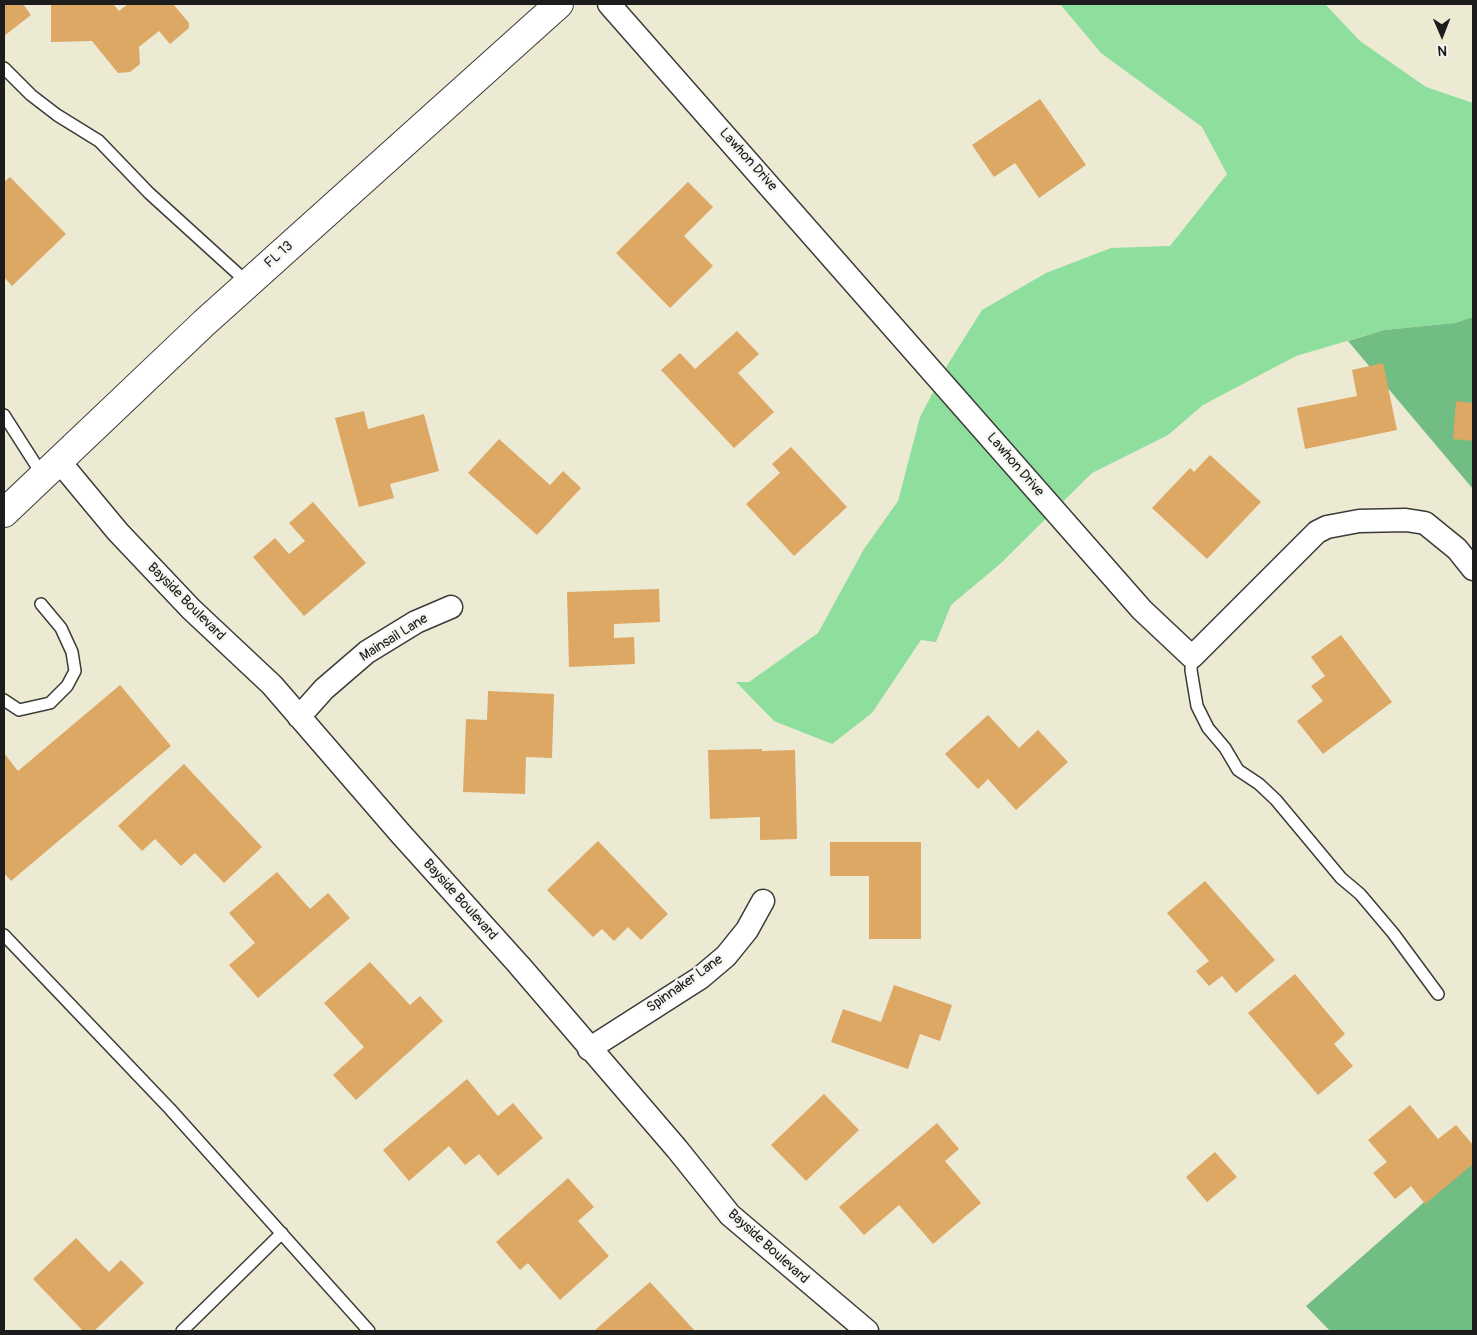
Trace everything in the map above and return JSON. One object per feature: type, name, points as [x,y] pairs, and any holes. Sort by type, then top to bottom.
[{"type":"main road","name":"FL 13","points":[[4,513],[248,283],[559,4]]},
{"type":"street","name":"Lawhon Drive","points":[[609,4],[1135,602],[1192,657]]},
{"type":"street","name":"Bayside Boulevard","points":[[51,469],[118,532],[191,609],[272,685],[519,965],[589,1049],[677,1149],[730,1215],[850,1319],[867,1331]]},
{"type":"street","points":[[1192,657],[1317,532],[1327,527],[1358,521],[1406,520],[1425,523],[1457,549],[1473,569]]},
{"type":"street","name":"Mainsail Lane","points":[[299,717],[324,689],[368,652],[416,622],[451,606]]},
{"type":"street","name":"Spinnaker Lane","points":[[589,1049],[700,978],[726,956],[746,930],[763,901]]},
{"type":"lane","points":[[4,68],[31,96],[99,141],[149,193],[248,283]]},
{"type":"lane","points":[[4,415],[51,469]]},
{"type":"lane","points":[[4,700],[19,710],[50,703],[67,686],[75,671],[72,652],[61,628],[40,604]]},
{"type":"lane","points":[[1192,657],[1191,670],[1197,706],[1208,728],[1225,748],[1238,770],[1259,784],[1276,800],[1340,878],[1360,894],[1393,933],[1438,994]]},
{"type":"lane","points":[[4,934],[170,1109],[369,1331]]},
{"type":"lane","points":[[182,1331],[282,1233]]},
{"type":"green space","points":[[1060,4],[1325,4],[1360,41],[1426,87],[1473,103],[1473,317],[1455,323],[1384,330],[1296,356],[1203,405],[1168,435],[1092,473],[1000,564],[951,605],[936,642],[921,640],[872,713],[832,744],[774,721],[736,682],[749,682],[818,633],[864,549],[898,501],[920,417],[948,364],[982,310],[1046,273],[1111,248],[1170,246],[1227,174],[1202,127],[1101,53]]},
{"type":"green space","points":[[1473,317],[1473,489],[1348,341],[1384,330],[1455,323]]},
{"type":"green space","points":[[1473,1159],[1473,1331],[1330,1331],[1306,1306]]},
{"type":"building","points":[[4,4],[23,4],[31,15],[4,36]]},
{"type":"building","points":[[51,4],[113,4],[119,11],[128,4],[173,4],[189,23],[189,28],[170,44],[159,31],[139,47],[140,64],[130,72],[118,73],[92,41],[51,42]]},
{"type":"building","points":[[1040,99],[1086,165],[1039,198],[1015,163],[994,177],[972,145]]},
{"type":"building","points":[[10,177],[66,234],[12,286],[4,277],[4,182]]},
{"type":"building","points":[[688,182],[713,207],[684,236],[713,266],[670,308],[616,253]]},
{"type":"building","points":[[737,331],[759,354],[738,373],[774,412],[734,448],[661,370],[680,353],[695,369]]},
{"type":"building","points":[[1383,363],[1397,430],[1305,449],[1297,408],[1357,396],[1352,370]]},
{"type":"building","points":[[1456,401],[1473,403],[1473,441],[1453,439]]},
{"type":"building","points":[[364,411],[368,429],[424,414],[439,471],[390,484],[394,498],[359,507],[335,418]]},
{"type":"building","points":[[499,439],[550,485],[563,471],[581,488],[537,535],[468,473]]},
{"type":"building","points":[[791,447],[847,507],[794,556],[746,504],[780,473],[772,464]]},
{"type":"building","points":[[1210,455],[1261,502],[1207,559],[1152,508],[1190,468],[1194,472]]},
{"type":"building","points":[[313,502],[366,563],[304,616],[253,557],[275,538],[289,554],[305,541],[289,523]]},
{"type":"building","points":[[659,589],[660,622],[614,624],[614,638],[634,637],[635,664],[569,667],[567,592]]},
{"type":"building","points":[[1341,635],[1392,702],[1323,754],[1297,721],[1323,701],[1311,686],[1325,676],[1311,657]]},
{"type":"building","points":[[120,685],[171,746],[11,881],[4,873],[4,753],[18,771]]},
{"type":"building","points":[[488,691],[554,694],[552,758],[526,757],[525,794],[463,792],[466,719],[487,720]]},
{"type":"building","points":[[988,715],[1019,748],[1038,730],[1068,762],[1016,810],[988,779],[978,789],[945,754]]},
{"type":"building","points":[[762,749],[762,751],[795,750],[797,839],[760,840],[760,817],[710,819],[708,750]]},
{"type":"building","points":[[184,764],[262,847],[224,883],[195,853],[181,866],[155,839],[142,851],[118,826]]},
{"type":"building","points":[[598,841],[668,914],[641,940],[628,927],[614,941],[602,929],[593,937],[547,890]]},
{"type":"building","points":[[830,842],[921,842],[921,939],[869,939],[869,876],[830,876]]},
{"type":"building","points":[[277,872],[310,909],[328,893],[350,918],[258,998],[229,965],[255,943],[229,913]]},
{"type":"building","points":[[1205,881],[1275,960],[1236,993],[1222,976],[1209,986],[1196,971],[1209,961],[1167,913]]},
{"type":"building","points":[[370,962],[410,1005],[420,996],[443,1021],[356,1100],[333,1075],[364,1047],[324,1003]]},
{"type":"building","points":[[1295,974],[1345,1034],[1334,1044],[1353,1066],[1318,1095],[1248,1013]]},
{"type":"building","points":[[894,985],[952,1005],[940,1041],[920,1034],[908,1069],[831,1042],[843,1009],[881,1022]]},
{"type":"building","points":[[467,1079],[498,1116],[513,1103],[543,1138],[498,1176],[479,1154],[465,1165],[449,1146],[409,1181],[383,1150]]},
{"type":"building","points":[[824,1094],[859,1130],[806,1181],[771,1145]]},
{"type":"building","points":[[1410,1105],[1438,1139],[1456,1125],[1473,1145],[1473,1164],[1425,1204],[1411,1186],[1395,1199],[1373,1173],[1387,1162],[1368,1140]]},
{"type":"building","points":[[937,1123],[959,1149],[945,1161],[981,1203],[933,1244],[899,1205],[864,1235],[839,1207]]},
{"type":"building","points":[[1215,1152],[1237,1177],[1207,1202],[1186,1177]]},
{"type":"building","points":[[568,1178],[594,1207],[578,1221],[609,1256],[560,1300],[528,1263],[520,1270],[496,1242]]},
{"type":"building","points":[[76,1238],[109,1272],[121,1260],[144,1283],[94,1331],[83,1331],[33,1279]]},
{"type":"building","points":[[650,1282],[695,1331],[594,1331]]}]
